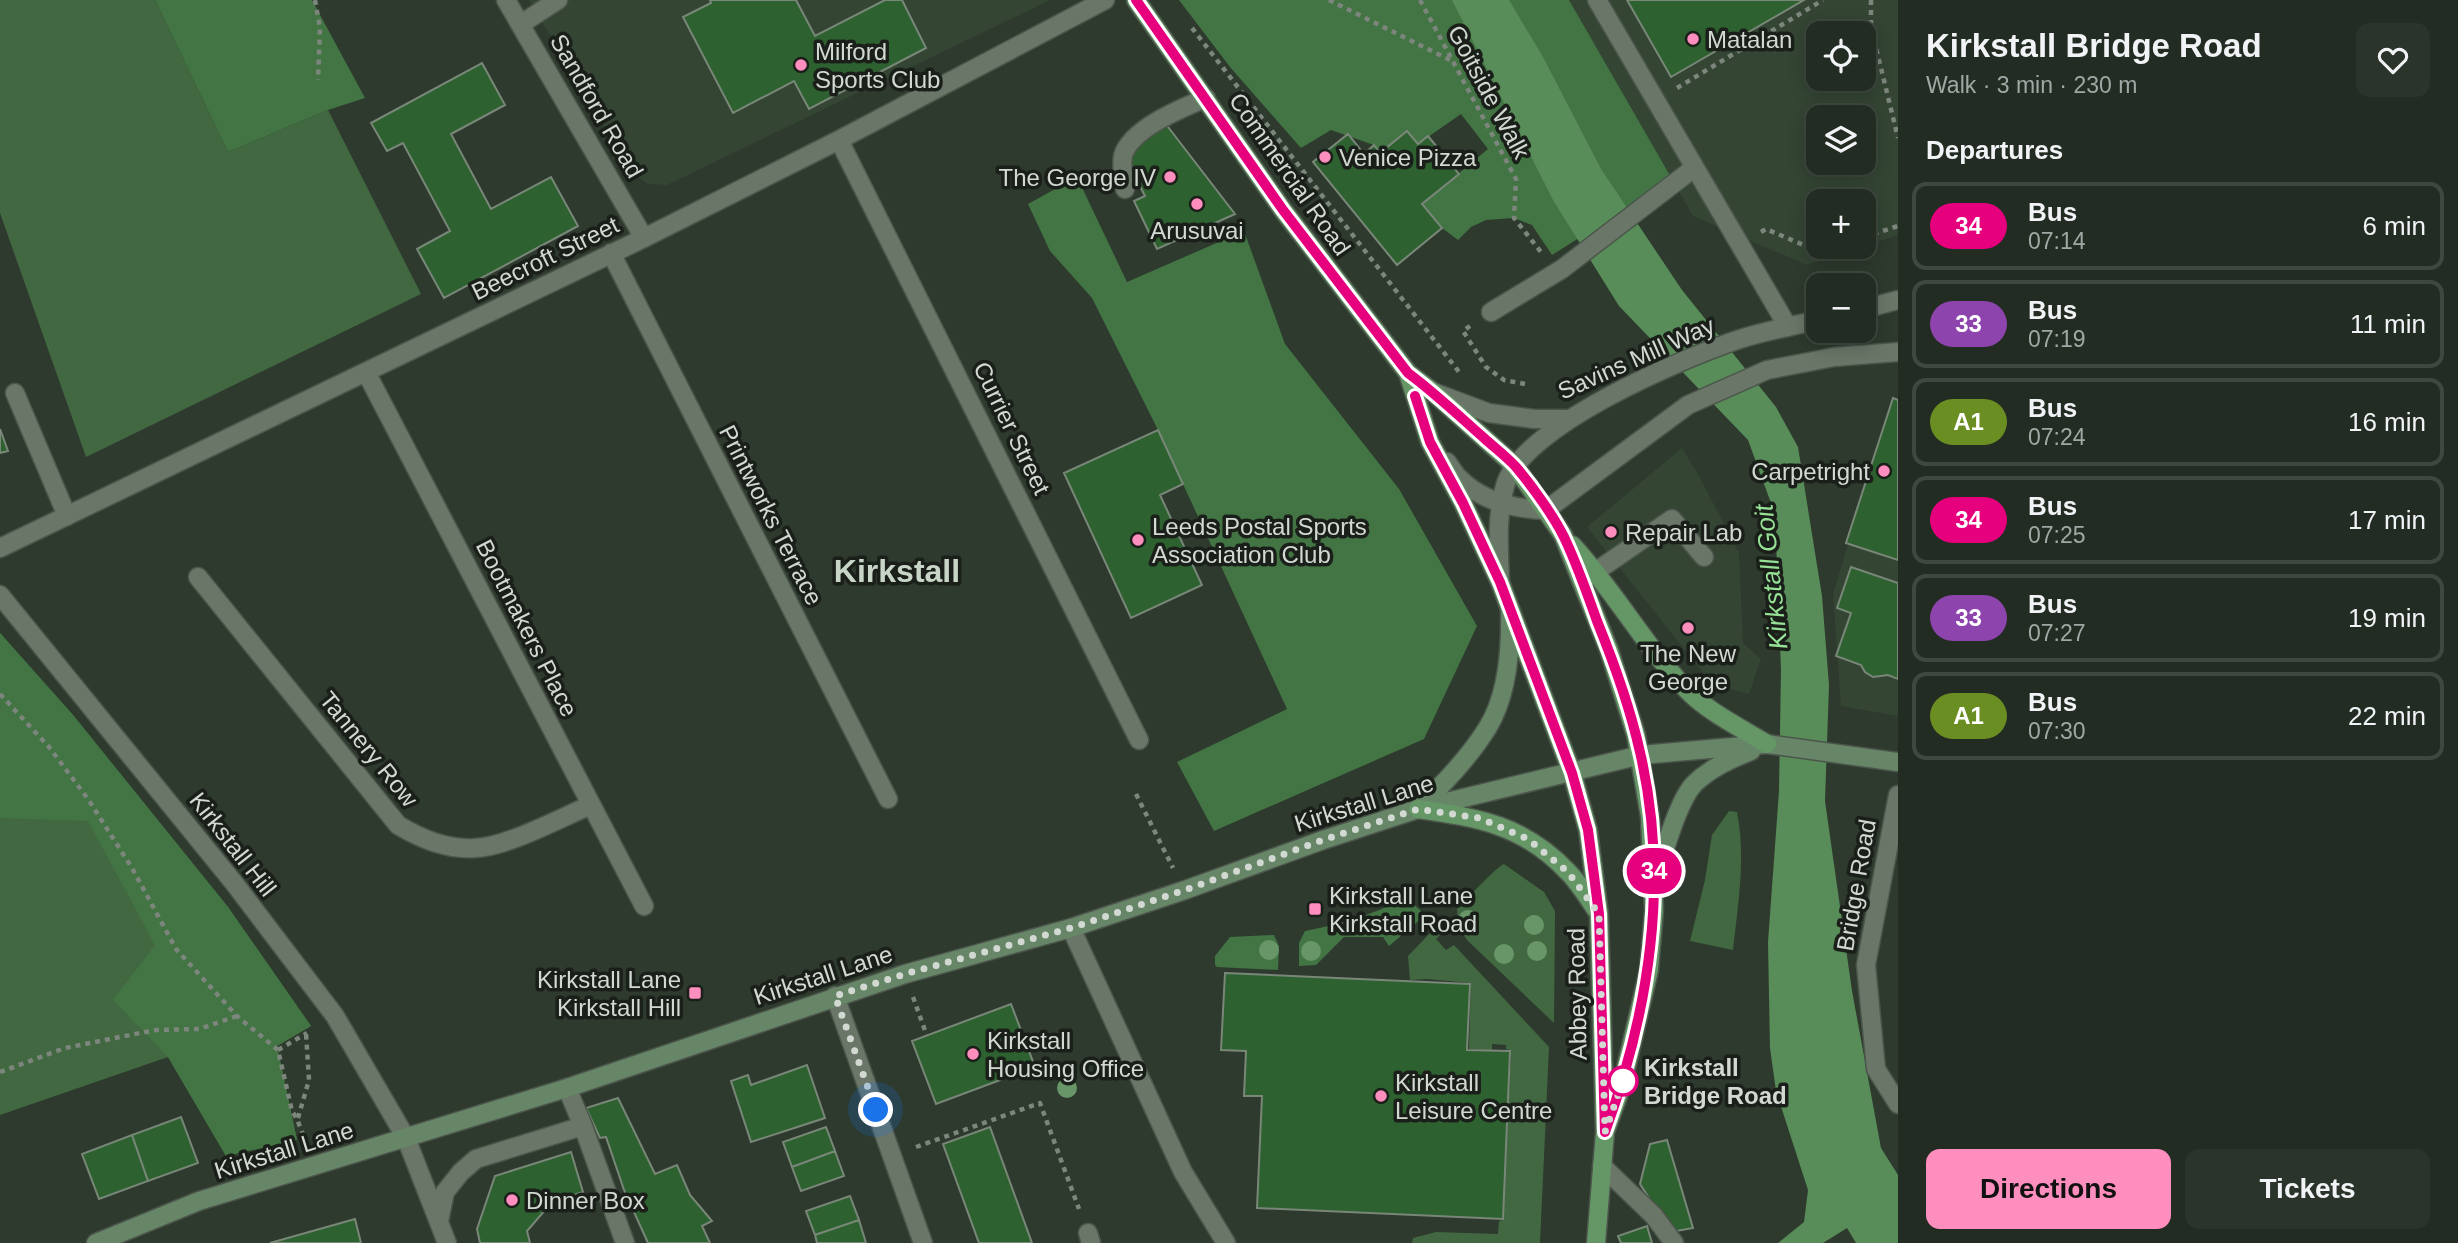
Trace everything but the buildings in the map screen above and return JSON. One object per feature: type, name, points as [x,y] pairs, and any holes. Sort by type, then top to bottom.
[{"type":"main road","name":"Commercial Road","points":[[1136,0],[1283,210],[1408,373],[1515,466],[1589,576]]},
{"type":"main road","name":"Commercial Road","points":[[1408,373],[1430,442],[1463,503],[1500,582],[1572,773]]},
{"type":"main road","name":"Abbey Road","points":[[1589,576],[1641,755],[1650,817],[1654,880],[1649,970],[1622,1085],[1605,1132]]},
{"type":"main road","points":[[1589,576],[1688,692],[1767,744]]},
{"type":"main road","points":[[1418,809],[1450,777],[1489,726],[1501,697],[1510,646],[1510,608]]},
{"type":"main road","points":[[1654,880],[1680,809],[1693,784],[1724,762],[1767,744]]},
{"type":"main road","points":[[1641,755],[1767,744],[1898,762]]},
{"type":"main road","name":"Kirkstall Lane","points":[[96,1243],[199,1201],[567,1088],[905,974],[1071,928],[1418,809],[1641,755]]},
{"type":"main road","name":"Abbey Road","points":[[1572,773],[1588,830],[1599,914],[1605,1132],[1596,1243]]},
{"type":"main road","points":[[1418,809],[1479,818],[1528,839],[1568,872],[1599,914]]},
{"type":"street","name":"Sandford Road","points":[[506,0],[644,238]]},
{"type":"street","points":[[521,24],[558,0]]},
{"type":"street","name":"Beecroft Street","points":[[0,548],[644,238],[839,140],[1105,0]]},
{"type":"street","points":[[1597,0],[1788,327]]},
{"type":"street","points":[[1125,189],[1122,157],[1129,144],[1166,115],[1206,98]]},
{"type":"street","name":"Currier Street","points":[[839,140],[1139,740]]},
{"type":"street","points":[[1491,312],[1559,270],[1694,168]]},
{"type":"street","name":"Printworks Terrace","points":[[611,253],[888,799]]},
{"type":"street","points":[[1876,306],[1898,300]]},
{"type":"street","name":"Savins Mill Way","points":[[1433,392],[1489,413],[1534,419],[1569,419],[1667,369],[1740,339],[1806,323]]},
{"type":"street","points":[[1430,442],[1459,479],[1477,492],[1502,504],[1546,510],[1688,405],[1767,369],[1834,357],[1898,352]]},
{"type":"street","name":"Bootmakers Place","points":[[366,372],[644,906]]},
{"type":"street","points":[[15,393],[67,516]]},
{"type":"street","points":[[1500,582],[1499,536],[1505,485],[1526,452],[1569,419]]},
{"type":"street","points":[[1561,531],[1559,514],[1564,497]]},
{"type":"street","points":[[1589,576],[1672,519],[1704,557]]},
{"type":"street","name":"Tannery Row","points":[[198,577],[398,825],[409,832],[420,838],[450,846],[476,848],[516,838],[591,805]]},
{"type":"street","name":"Kirkstall Hill","points":[[0,595],[234,883],[335,1016],[407,1138],[447,1243]]},
{"type":"street","name":"Bridge Road","points":[[1898,795],[1866,965],[1876,1069],[1898,1104]]},
{"type":"street","points":[[1071,928],[1182,1172],[1226,1243]]},
{"type":"street","points":[[835,996],[923,1243]]},
{"type":"street","points":[[567,1088],[625,1243]]},
{"type":"street","points":[[439,1221],[445,1192],[476,1159],[583,1126]]},
{"type":"street","points":[[1602,1166],[1654,1216],[1674,1243]]},
{"type":"path","points":[[315,0],[320,28],[318,80]]},
{"type":"path","points":[[1329,0],[1453,61]]},
{"type":"path","name":"Goitside Walk","points":[[1420,0],[1516,179],[1514,218],[1559,270]]},
{"type":"path","points":[[1656,101],[1823,0]]},
{"type":"path","points":[[1871,0],[1871,27],[1898,138]]},
{"type":"path","points":[[1876,233],[1898,226]]},
{"type":"path","points":[[1739,243],[1766,229],[1806,246]]},
{"type":"path","points":[[1463,331],[1486,367],[1504,380],[1525,383]]},
{"type":"path","points":[[0,694],[50,747],[88,799],[132,868],[176,949],[237,1016],[278,1050],[292,1111]]},
{"type":"path","points":[[1136,794],[1166,854]]},
{"type":"path","points":[[905,974],[927,1036]]},
{"type":"path","points":[[0,1072],[65,1048],[155,1030],[199,1029],[237,1016]]},
{"type":"path","points":[[278,1050],[306,1033],[309,1080],[297,1119]]},
{"type":"path","points":[[892,1155],[1040,1103],[1089,1238]]},
{"type":"shaded area","points":[[0,0],[155,0],[228,152],[328,110],[421,294],[86,457],[0,213]]},
{"type":"shaded area","points":[[155,0],[312,0],[365,98],[328,110],[228,152]]},
{"type":"shaded area","points":[[529,0],[1050,0],[667,185],[648,184],[632,173]]},
{"type":"shaded area","points":[[1179,0],[1569,0],[1672,179],[1552,255],[1532,225],[1514,218],[1486,220],[1471,227],[1458,240],[1442,228],[1422,204],[1488,149],[1461,114],[1418,144],[1407,131],[1380,153],[1374,145],[1331,130],[1301,148],[1230,67]]},
{"type":"shaded area","points":[[1452,0],[1509,0],[1543,57],[1601,169],[1682,290],[1776,407],[1798,447],[1822,596],[1829,685],[1825,801],[1852,991],[1881,1148],[1898,1175],[1898,1243],[1856,1243],[1847,1228],[1823,1243],[1778,1243],[1804,1222],[1808,1190],[1776,1091],[1770,1048],[1768,942],[1779,791],[1781,670],[1775,514],[1748,440],[1619,306],[1553,200]]},
{"type":"shaded area","points":[[1569,0],[1898,0],[1898,235],[1876,242],[1876,189],[1806,189],[1806,259],[1826,259],[1807,265],[1693,216]]},
{"type":"shaded area","points":[[1077,177],[1127,282],[1244,231],[1285,344],[1399,489],[1477,626],[1424,739],[1214,831],[1177,762],[1287,709],[1158,430],[1092,298],[1050,251],[1028,204]]},
{"type":"shaded area","points":[[1893,398],[1898,398],[1898,716],[1841,706],[1833,594]]},
{"type":"shaded area","points":[[1682,448],[1739,553],[1743,643],[1761,659],[1749,694],[1712,684],[1587,527]]},
{"type":"shaded area","points":[[0,633],[73,715],[228,907],[311,1026],[277,1046],[297,1140],[226,1156],[168,1057],[0,1115]]},
{"type":"shaded area","points":[[0,633],[73,715],[228,907],[311,1026],[277,1046],[297,1140],[226,1156],[168,1057],[113,1000],[155,945],[88,821],[0,818]]},
{"type":"shaded area","points":[[1729,811],[1737,812],[1741,846],[1733,950],[1690,941],[1705,880],[1712,835]]},
{"type":"shaded area","points":[[1504,864],[1544,892],[1555,911],[1554,1023],[1468,941],[1459,929],[1457,909]]},
{"type":"shaded area","points":[[1406,897],[1421,911],[1422,918],[1389,946],[1383,937],[1344,937],[1316,965],[1299,966],[1299,943],[1305,931],[1357,918]]},
{"type":"shaded area","points":[[1437,926],[1443,932],[1436,939],[1446,950],[1454,945],[1549,1047],[1540,1243],[1412,1243],[1413,1238],[1436,1232],[1498,1234],[1499,1221],[1503,1220],[1511,1050],[1506,1049],[1506,1045],[1492,1044],[1492,1050],[1469,1049],[1471,983],[1410,980],[1408,956]]},
{"type":"shaded area","points":[[1274,935],[1279,946],[1278,970],[1215,965],[1215,956],[1230,937]]},
{"type":"bus line","name":"34","points":[[1136,0],[1283,210],[1408,373],[1515,466],[1563,535],[1609,650],[1633,724],[1641,755],[1650,817],[1654,910],[1649,970],[1622,1085],[1605,1132],[1599,914],[1588,830],[1572,773],[1500,582],[1463,503],[1430,442],[1415,396]]},
{"type":"place","name":"Matalan","points":[[1693,39]]},
{"type":"place","name":"Milford Sports Club","points":[[801,65]]},
{"type":"place","name":"Venice Pizza","points":[[1325,157]]},
{"type":"place","name":"The George IV","points":[[1170,177]]},
{"type":"place","name":"Arusuvai","points":[[1197,204]]},
{"type":"place","name":"Carpetright","points":[[1884,471]]},
{"type":"place","name":"Repair Lab","points":[[1611,532]]},
{"type":"place","name":"Leeds Postal Sports Association Club","points":[[1138,540]]},
{"type":"place","name":"The New George","points":[[1688,628]]},
{"type":"place","name":"Kirkstall Lane Kirkstall Road","points":[[1315,909]]},
{"type":"place","name":"Kirkstall Lane Kirkstall Hill","points":[[695,993]]},
{"type":"place","name":"Kirkstall Housing Office","points":[[973,1054]]},
{"type":"place","name":"Kirkstall Bridge Road","points":[[1623,1081]]},
{"type":"place","name":"Kirkstall Leisure Centre","points":[[1381,1096]]},
{"type":"place","name":"Dinner Box","points":[[512,1200]]},
{"type":"district","name":"Kirkstall","points":[[897,571]]},
{"type":"route","points":[[876,1110],[835,996],[1071,928],[1418,809],[1479,818],[1504,827],[1528,839],[1568,872],[1599,914],[1605,1132],[1623,1081]]},
{"type":"water label","name":"Kirkstall Goit","points":[[1771,577]]}]
